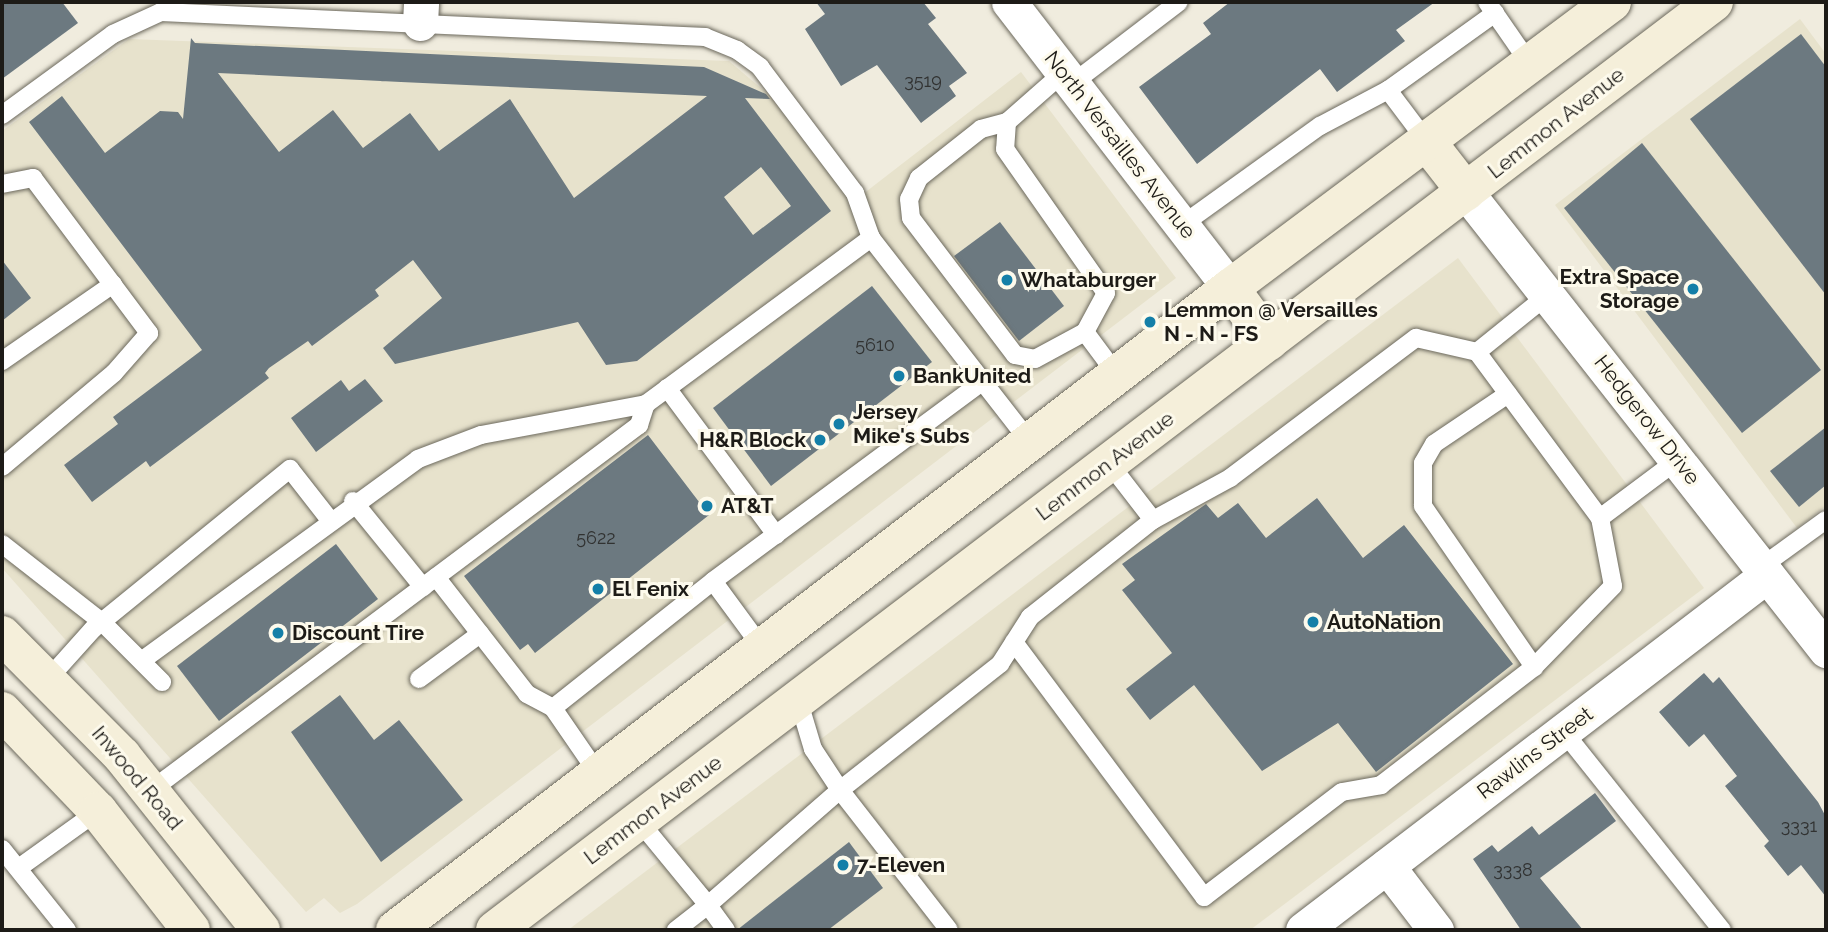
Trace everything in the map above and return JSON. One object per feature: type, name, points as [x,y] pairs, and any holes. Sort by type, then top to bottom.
[{"type":"main road","name":"Lemmon Avenue","points":[[495,930],[1714,2]]},
{"type":"main road","points":[[395,930],[1230,288],[1530,64],[1600,5],[1634,62]]},
{"type":"main road","points":[[1427,142],[1466,192]]},
{"type":"main road","points":[[1230,288],[1269,341]]},
{"type":"main road","name":"Inwood Road","points":[[2,635],[49,678],[150,791],[261,930]]},
{"type":"main road","points":[[763,649],[798,699]]},
{"type":"main road","points":[[2,711],[98,811],[191,930]]},
{"type":"main road","points":[[599,775],[639,821]]},
{"type":"street","name":"North Versailles Avenue","points":[[1009,2],[1230,288]]},
{"type":"street","name":"Hedgerow Drive","points":[[1466,192],[1679,459],[1826,650]]},
{"type":"street","name":"Rawlins Street","points":[[1303,930],[1563,731],[1764,571]]},
{"type":"street","points":[[1387,866],[1436,930]]},
{"type":"lane","points":[[1007,122],[1004,149],[1012,163],[1106,293],[1085,332],[1035,359],[1015,355],[911,218],[909,199],[919,178],[981,129],[1007,122],[1179,2]]},
{"type":"lane","points":[[1182,225],[1320,126],[1388,90],[1491,7],[1530,64]]},
{"type":"lane","points":[[2,115],[113,34],[161,12],[420,13],[705,37],[737,50],[760,67],[833,160],[855,193],[872,238],[1030,442]]},
{"type":"lane","points":[[1388,90],[1427,142]]},
{"type":"lane","points":[[2,184],[33,178],[149,333],[114,373],[2,467]]},
{"type":"lane","points":[[144,659],[353,501],[418,459],[481,435],[646,404],[872,238]]},
{"type":"lane","points":[[2,361],[113,284]]},
{"type":"lane","points":[[1477,352],[1548,295]]},
{"type":"lane","points":[[1085,332],[1117,375]]},
{"type":"lane","points":[[676,930],[840,790],[1000,664],[1014,642],[1030,617],[1153,520],[1230,478],[1416,338],[1477,352],[1600,518],[1613,586],[1534,667],[1381,786],[1342,792],[1204,897],[1014,642]]},
{"type":"lane","points":[[553,708],[713,582],[983,381]]},
{"type":"lane","points":[[667,388],[776,535]]},
{"type":"lane","points":[[1508,394],[1434,444],[1423,463],[1423,506],[1534,667]]},
{"type":"lane","points":[[150,791],[639,425],[646,404]]},
{"type":"lane","points":[[1600,518],[1679,459]]},
{"type":"lane","points":[[1109,463],[1153,520]]},
{"type":"lane","points":[[49,678],[102,622],[290,469],[329,519]]},
{"type":"lane","points":[[353,501],[480,634],[527,694],[553,708],[599,775]]},
{"type":"lane","points":[[1764,571],[1826,520]]},
{"type":"lane","points":[[2,544],[102,622],[144,659],[162,682]]},
{"type":"lane","points":[[713,582],[763,649]]},
{"type":"lane","points":[[419,679],[480,634]]},
{"type":"lane","points":[[798,699],[813,749],[840,790],[949,930]]},
{"type":"lane","points":[[1563,731],[1722,930]]},
{"type":"lane","points":[[20,867],[98,811]]},
{"type":"lane","points":[[639,821],[726,930]]},
{"type":"lane","points":[[2,849],[20,867],[67,930]]},
{"type":"shaded area","points":[[1800,19],[1826,54],[1826,506],[1797,528],[1555,205]]},
{"type":"shaded area","points":[[129,39],[729,61],[783,107],[854,201],[1021,72],[1176,278],[357,904],[340,913],[324,898],[306,912],[2,568],[2,131]]},
{"type":"shaded area","points":[[1458,258],[1704,588],[1250,930],[568,930]]},
{"type":"building","points":[[2,2],[62,2],[78,23],[2,79]]},
{"type":"building","points":[[816,2],[923,2],[936,18],[928,24],[967,73],[949,86],[956,96],[921,123],[877,65],[841,86],[805,29],[825,14]]},
{"type":"building","points":[[1230,2],[1435,2],[1396,30],[1405,41],[1337,92],[1320,69],[1197,164],[1139,87],[1211,34],[1203,23]]},
{"type":"building","points":[[1801,34],[1826,67],[1826,295],[1690,119]]},
{"type":"building","points":[[191,38],[195,43],[704,67],[766,94],[770,99],[745,98],[831,211],[637,361],[606,365],[578,322],[395,364],[383,348],[442,298],[413,260],[375,290],[379,296],[312,346],[308,341],[269,368],[265,373],[269,378],[150,467],[146,461],[92,502],[64,465],[118,424],[113,417],[202,350],[29,122],[62,96],[105,153],[160,111],[178,112],[183,119]],"holes":[[[218,73],[401,82],[707,96],[574,198],[510,99],[439,151],[410,113],[363,148],[333,110],[279,152]],[[761,167],[791,206],[753,235],[724,197]]]},
{"type":"building","name":"Extra Space Storage","points":[[1642,143],[1821,370],[1742,433],[1564,208]]},
{"type":"building","name":"Whataburger","points":[[1000,222],[1064,306],[1019,341],[954,256]]},
{"type":"building","points":[[2,260],[31,298],[2,321]]},
{"type":"building","points":[[872,286],[932,362],[771,486],[713,408]]},
{"type":"building","points":[[365,379],[383,401],[316,452],[291,418],[341,380],[349,391]]},
{"type":"building","points":[[1826,427],[1826,485],[1799,507],[1770,471]]},
{"type":"building","points":[[648,435],[709,515],[535,653],[528,644],[520,650],[464,576]]},
{"type":"building","name":"AutoNation","points":[[1317,498],[1363,558],[1404,525],[1513,664],[1376,772],[1338,723],[1262,771],[1194,685],[1150,720],[1126,689],[1172,653],[1122,590],[1135,580],[1122,564],[1206,504],[1218,518],[1238,503],[1266,538]]},
{"type":"building","name":"Discount Tire","points":[[336,544],[378,599],[219,721],[177,666]]},
{"type":"building","points":[[1704,673],[1713,683],[1719,677],[1818,802],[1826,817],[1826,897],[1801,865],[1788,876],[1764,846],[1769,841],[1725,786],[1737,776],[1704,734],[1689,747],[1659,712]]},
{"type":"building","points":[[340,695],[374,740],[399,720],[463,800],[381,862],[291,732]]},
{"type":"building","points":[[1595,793],[1616,821],[1540,878],[1583,930],[1521,930],[1473,859],[1492,845],[1498,852],[1532,826],[1539,835]]},
{"type":"building","name":"7-Eleven","points":[[849,842],[883,888],[828,930],[737,930]]},
{"type":"place","name":"Whataburger","points":[[1007,280]]},
{"type":"place","name":"Extra Space Storage","points":[[1693,289]]},
{"type":"place","name":"Lemmon @ Versailles N - N - FS","points":[[1150,322]]},
{"type":"place","name":"BankUnited","points":[[899,376]]},
{"type":"place","name":"Jersey Mike's Subs","points":[[839,424]]},
{"type":"place","name":"H&R Block","points":[[820,440]]},
{"type":"place","name":"AT&T","points":[[707,506]]},
{"type":"place","name":"El Fenix","points":[[598,589]]},
{"type":"place","name":"AutoNation","points":[[1313,622]]},
{"type":"place","name":"Discount Tire","points":[[278,633]]},
{"type":"place","name":"7-Eleven","points":[[843,865]]}]
